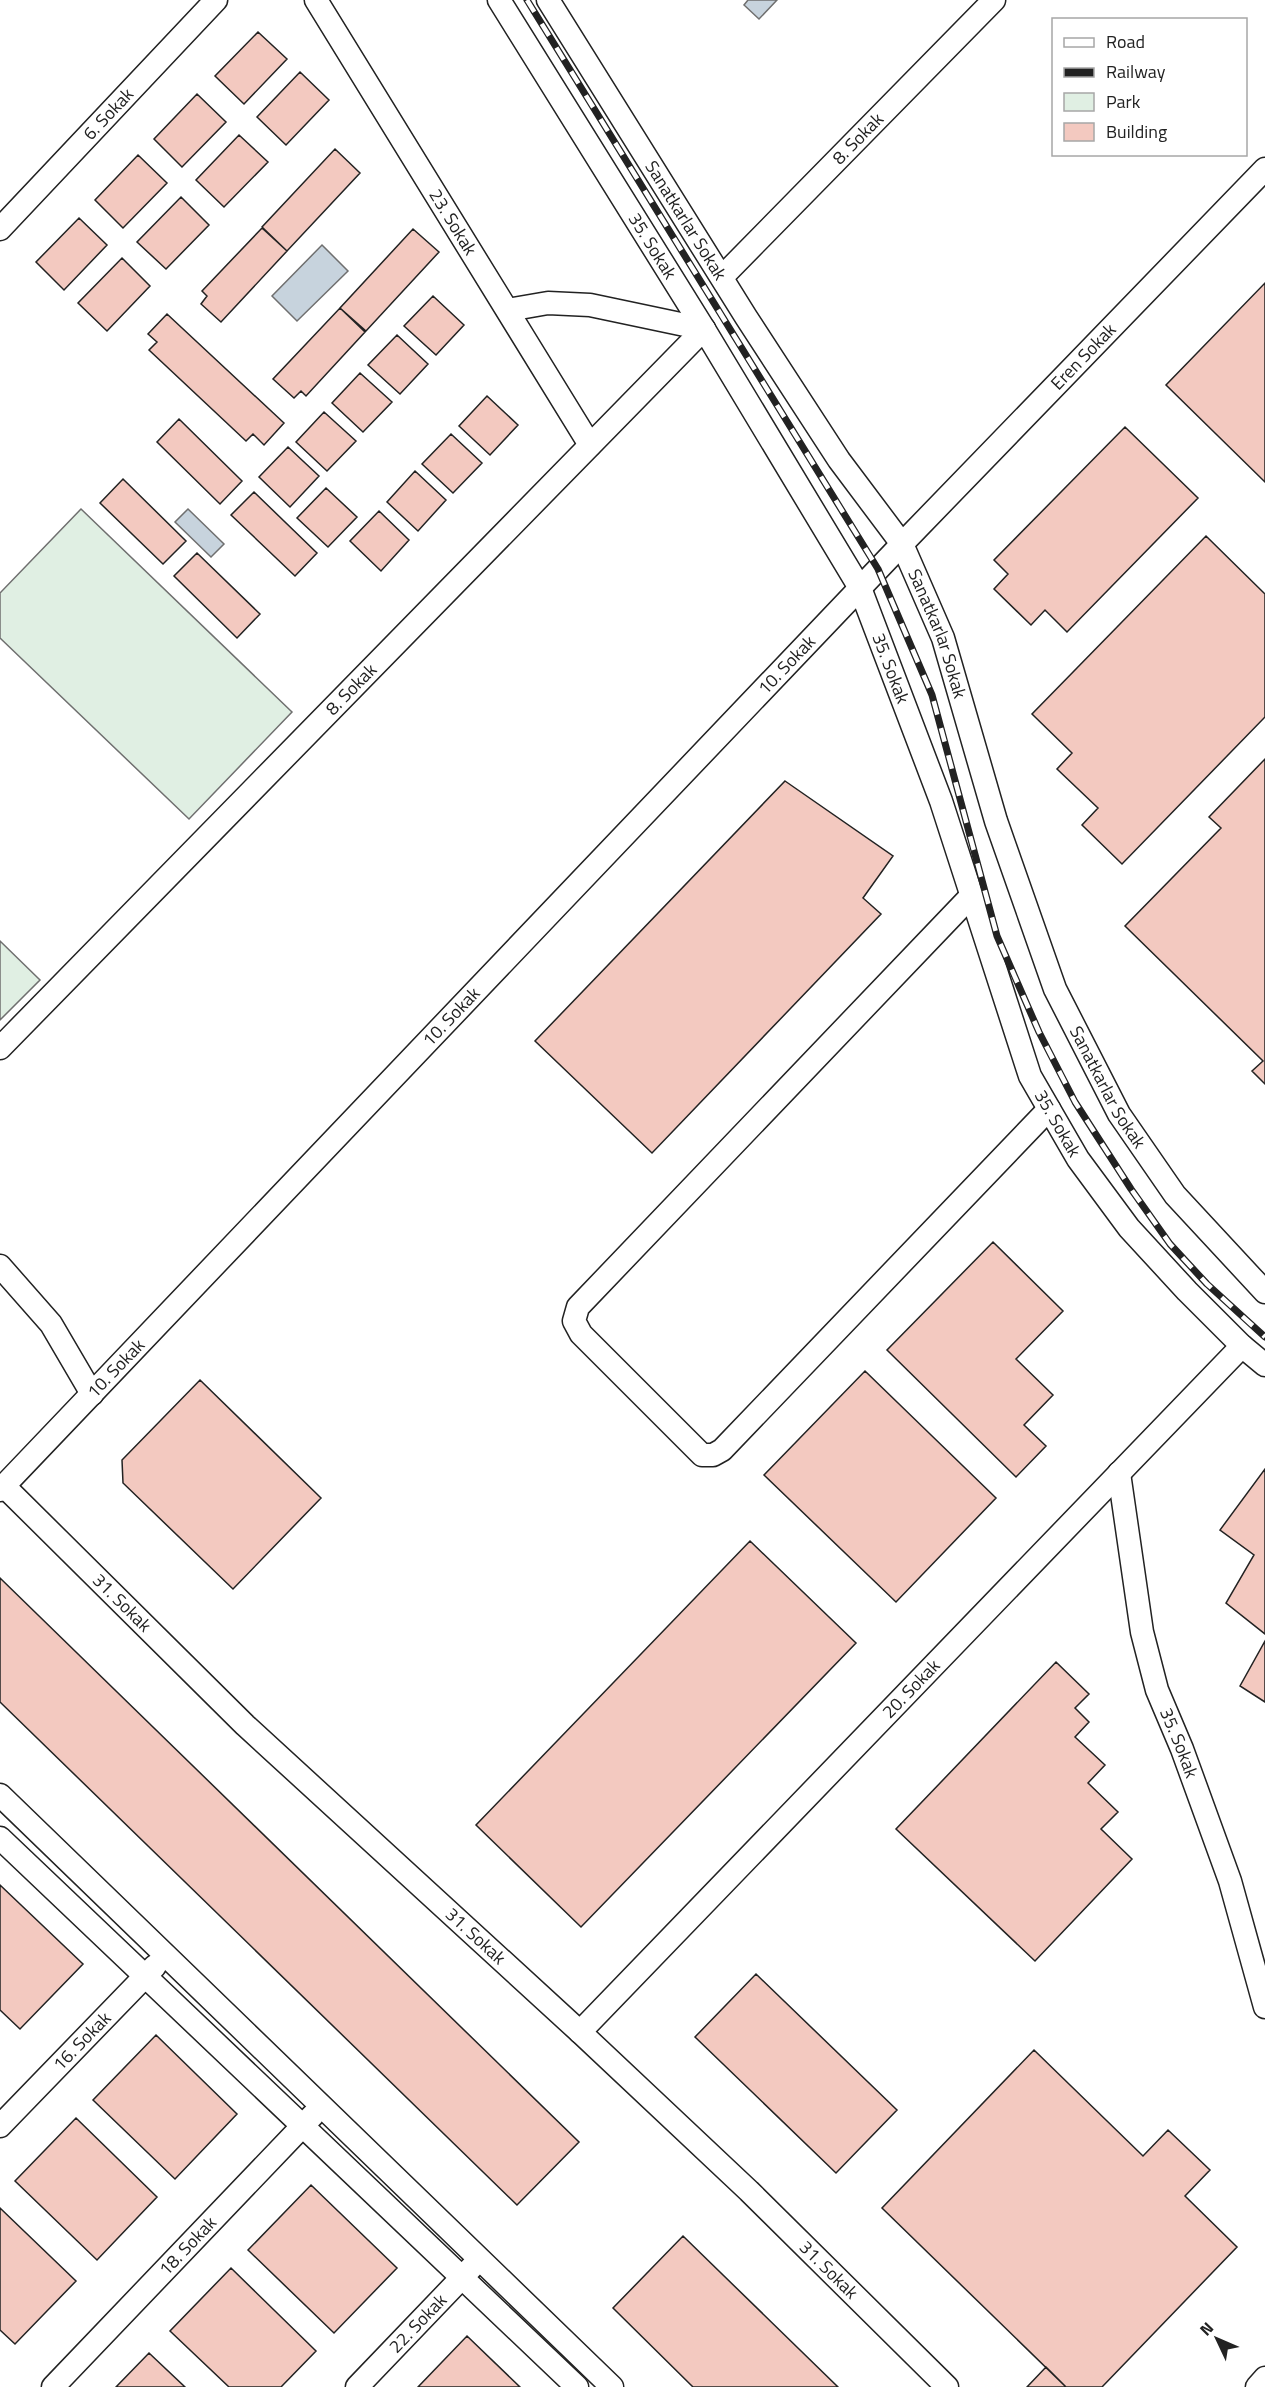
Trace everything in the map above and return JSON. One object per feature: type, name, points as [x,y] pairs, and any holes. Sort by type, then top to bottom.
[{"type":"street","name":"6. Sokak","points":[[0,228],[216,0]]},
{"type":"street","name":"23. Sokak","points":[[316,0],[590,445]]},
{"type":"street","name":"35. Sokak","points":[[499,0],[704,329],[860,588],[941,801],[1030,1076],[1078,1159],[1129,1228],[1187,1291],[1242,1346],[1265,1365]]},
{"type":"street","name":"Sanatkarlar Sokak","points":[[548,0],[839,460],[902,544],[943,638],[996,821],[1055,989],[1119,1114],[1175,1195],[1265,1292]]},
{"type":"street","name":"8. Sokak","points":[[722,277],[994,0]]},
{"type":"street","name":"Eren Sokak","points":[[902,544],[1265,169]]},
{"type":"street","points":[[508,310],[549,303],[590,305],[704,329]]},
{"type":"street","name":"8. Sokak","points":[[0,1048],[704,329]]},
{"type":"street","name":"10. Sokak","points":[[2,1488],[902,544]]},
{"type":"street","points":[[972,895],[578,1307],[574,1321],[581,1334],[702,1455],[713,1455],[722,1450],[1049,1109]]},
{"type":"street","points":[[0,1266],[51,1324],[92,1394]]},
{"type":"street","name":"20. Sokak","points":[[580,2032],[1242,1346]]},
{"type":"street","name":"35. Sokak","points":[[1119,1473],[1142,1632],[1157,1690],[1182,1749],[1230,1881],[1265,2007]]},
{"type":"street","name":"31. Sokak","points":[[2,1488],[244,1725],[580,2032],[749,2192],[947,2387]]},
{"type":"street","points":[[0,1796],[612,2387]]},
{"type":"street","points":[[0,1838],[577,2387]]},
{"type":"street","name":"16. Sokak","points":[[0,2126],[165,1957]]},
{"type":"street","name":"18. Sokak","points":[[53,2387],[321,2106]]},
{"type":"street","name":"22. Sokak","points":[[357,2387],[479,2260]]},
{"type":"street","points":[[1257,2387],[1265,2378]]},
{"type":"green space","points":[[81,509],[292,712],[189,819],[0,638],[0,593]]},
{"type":"green space","points":[[0,941],[40,980],[0,1020]]},
{"type":"shaded area","points":[[748,0],[777,0],[759,19],[744,5]]},
{"type":"shaded area","points":[[322,245],[348,271],[297,321],[272,296]]},
{"type":"shaded area","points":[[188,509],[224,544],[211,557],[175,522]]},
{"type":"building","points":[[258,32],[287,59],[244,104],[215,76]]},
{"type":"building","points":[[300,72],[329,100],[286,145],[257,117]]},
{"type":"building","points":[[197,94],[226,122],[182,167],[154,139]]},
{"type":"building","points":[[239,135],[268,162],[224,207],[196,180]]},
{"type":"building","points":[[335,149],[360,173],[287,251],[262,227]]},
{"type":"building","points":[[138,155],[167,183],[123,228],[95,200]]},
{"type":"building","points":[[181,197],[209,225],[166,269],[137,242]]},
{"type":"building","points":[[79,218],[107,245],[64,290],[36,262]]},
{"type":"building","points":[[262,228],[287,251],[221,322],[201,304],[207,296],[202,291]]},
{"type":"building","points":[[413,229],[439,252],[366,331],[340,308]]},
{"type":"building","points":[[122,258],[150,286],[107,331],[78,303]]},
{"type":"building","points":[[1265,283],[1265,482],[1166,385]]},
{"type":"building","points":[[433,296],[464,325],[436,355],[404,326]]},
{"type":"building","points":[[340,308],[365,332],[306,396],[301,391],[294,398],[273,379]]},
{"type":"building","points":[[167,314],[284,423],[264,445],[253,434],[246,441],[149,350],[157,342],[148,334]]},
{"type":"building","points":[[397,335],[428,364],[400,394],[368,365]]},
{"type":"building","points":[[360,373],[392,402],[363,432],[332,403]]},
{"type":"building","points":[[487,396],[518,425],[490,455],[459,426]]},
{"type":"building","points":[[324,412],[356,441],[327,471],[296,442]]},
{"type":"building","points":[[179,419],[242,481],[220,504],[157,442]]},
{"type":"building","points":[[1125,427],[1198,498],[1067,632],[1045,610],[1031,625],[994,589],[1008,574],[994,560]]},
{"type":"building","points":[[451,434],[482,463],[453,493],[422,464]]},
{"type":"building","points":[[288,447],[319,476],[290,507],[259,477]]},
{"type":"building","points":[[415,471],[446,500],[418,531],[387,502]]},
{"type":"building","points":[[123,479],[186,541],[163,564],[100,503]]},
{"type":"building","points":[[326,488],[357,517],[328,547],[297,518]]},
{"type":"building","points":[[254,492],[317,553],[295,576],[231,515]]},
{"type":"building","points":[[379,511],[409,540],[381,571],[350,541]]},
{"type":"building","points":[[1206,536],[1265,594],[1265,717],[1122,864],[1082,825],[1098,808],[1057,769],[1072,753],[1032,714]]},
{"type":"building","points":[[197,553],[260,614],[237,638],[174,576]]},
{"type":"building","points":[[1265,759],[1265,1084],[1252,1071],[1263,1061],[1125,926],[1221,828],[1209,817]]},
{"type":"building","points":[[785,781],[893,856],[863,898],[881,914],[652,1153],[535,1041]]},
{"type":"building","points":[[993,1242],[1063,1311],[1016,1359],[1053,1395],[1024,1425],[1046,1446],[1016,1477],[887,1350]]},
{"type":"building","points":[[865,1371],[996,1498],[896,1602],[764,1475]]},
{"type":"building","points":[[200,1380],[321,1498],[233,1589],[123,1483],[122,1460]]},
{"type":"building","points":[[1265,1469],[1265,1634],[1226,1603],[1254,1555],[1220,1530]]},
{"type":"building","points":[[750,1541],[856,1643],[581,1927],[476,1825]]},
{"type":"building","points":[[0,1578],[579,2142],[517,2205],[0,1702]]},
{"type":"building","points":[[1265,1641],[1265,1702],[1240,1686]]},
{"type":"building","points":[[1056,1662],[1089,1694],[1075,1708],[1089,1722],[1075,1737],[1105,1765],[1088,1783],[1118,1812],[1101,1829],[1132,1859],[1035,1961],[896,1829]]},
{"type":"building","points":[[0,1885],[83,1964],[20,2029],[0,2010]]},
{"type":"building","points":[[756,1974],[897,2110],[836,2173],[695,2037]]},
{"type":"building","points":[[156,2035],[237,2114],[175,2179],[93,2100]]},
{"type":"building","points":[[1034,2050],[1143,2156],[1168,2130],[1210,2170],[1185,2196],[1237,2247],[1102,2387],[1066,2387],[882,2208]]},
{"type":"building","points":[[76,2118],[157,2197],[97,2260],[15,2181]]},
{"type":"building","points":[[311,2185],[397,2268],[334,2333],[248,2250]]},
{"type":"building","points":[[0,2208],[76,2281],[15,2344],[0,2330]]},
{"type":"building","points":[[683,2236],[838,2387],[693,2387],[613,2308]]},
{"type":"building","points":[[231,2268],[316,2351],[281,2387],[229,2387],[170,2331]]},
{"type":"building","points":[[467,2336],[520,2387],[418,2387]]},
{"type":"building","points":[[149,2353],[185,2387],[116,2387]]},
{"type":"building","points":[[1046,2367],[1066,2387],[1027,2387]]},
{"type":"railway","points":[[527,0],[878,569],[932,695],[997,936],[1039,1032],[1075,1102],[1131,1189],[1170,1244],[1207,1284],[1265,1337]]}]
